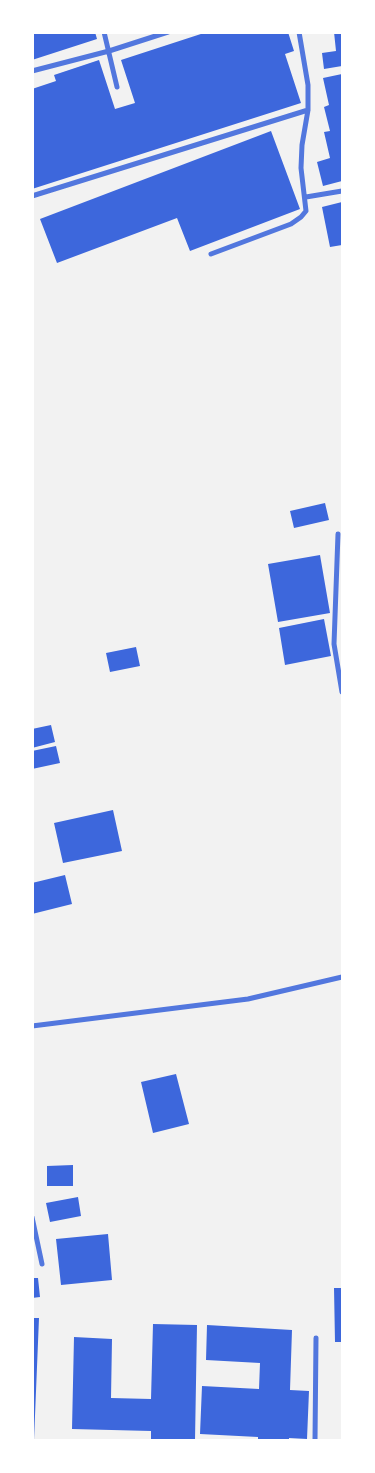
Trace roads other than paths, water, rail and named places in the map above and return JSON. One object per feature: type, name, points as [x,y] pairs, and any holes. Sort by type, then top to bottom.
[{"type":"street","points":[[104,32],[117,87]]},
{"type":"street","points":[[32,71],[109,51],[168,32]]},
{"type":"street","points":[[211,254],[291,224],[306,211],[306,197],[301,168],[302,146],[308,110],[308,85],[299,32]]},
{"type":"street","points":[[32,196],[308,110]]},
{"type":"street","points":[[306,197],[342,191]]},
{"type":"street","points":[[338,534],[334,644],[340,666],[342,692]]},
{"type":"street","points":[[32,1026],[248,999],[342,977]]},
{"type":"street","points":[[32,1217],[42,1264]]},
{"type":"street","points":[[315,1440],[316,1338]]}]
